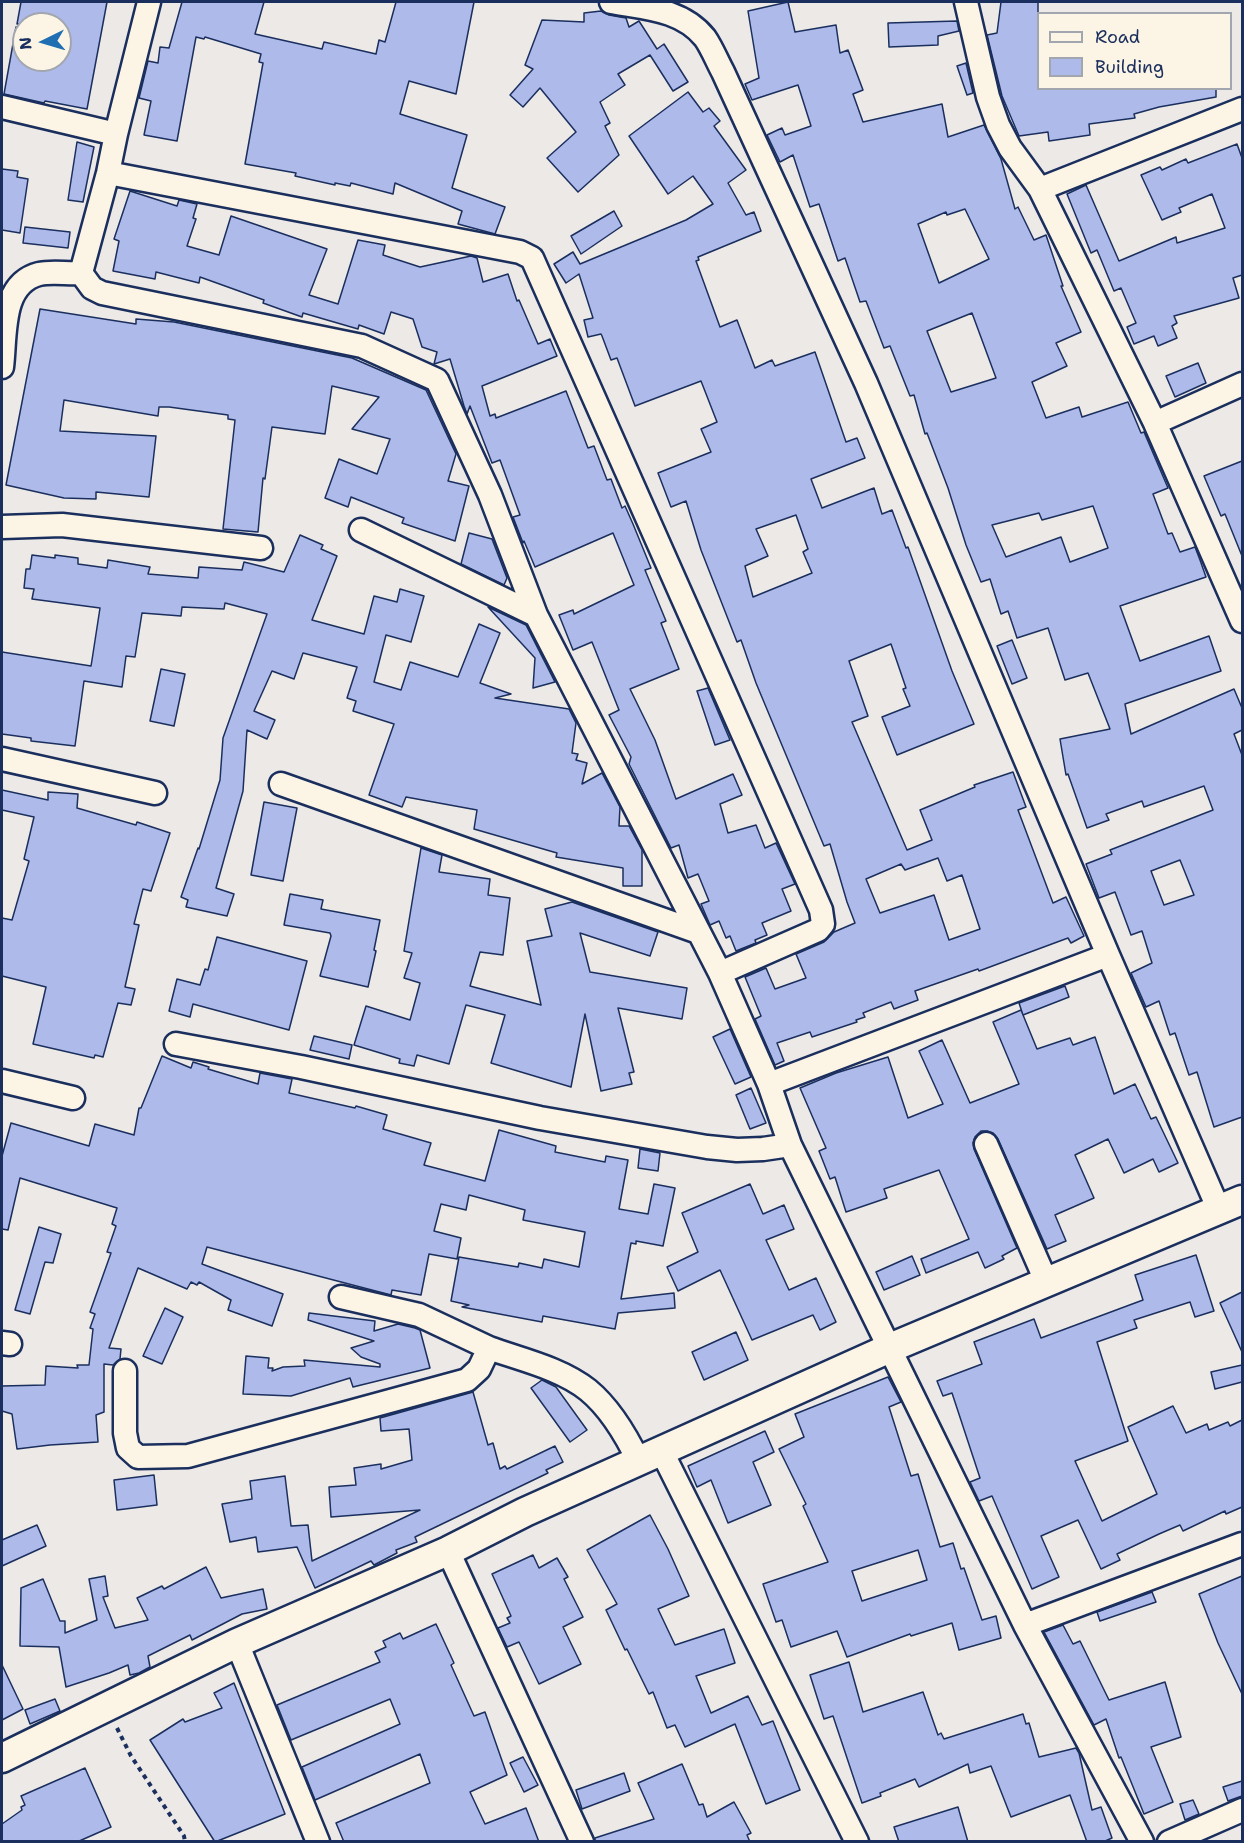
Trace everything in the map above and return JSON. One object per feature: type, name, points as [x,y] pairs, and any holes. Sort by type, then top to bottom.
[{"type":"street","points":[[81,273],[108,173],[149,2]]},
{"type":"street","points":[[2,1758],[237,1643],[448,1551],[525,1512],[890,1348],[1231,1205],[1108,955],[867,383],[723,72],[705,39],[691,24],[671,13],[610,2]]},
{"type":"street","points":[[966,2],[988,98],[998,125],[1010,148],[1040,189],[1155,423],[1242,621]]},
{"type":"street","points":[[2,106],[116,134]]},
{"type":"street","points":[[1040,189],[1242,109]]},
{"type":"street","points":[[108,173],[520,252],[532,258],[821,910],[824,924],[818,930],[720,973]]},
{"type":"street","points":[[2,367],[6,310],[15,292],[25,280],[40,274],[81,273]]},
{"type":"street","points":[[81,273],[92,288],[102,293],[362,346],[437,380],[490,495],[536,615],[720,973],[769,1084],[790,1145],[1025,1625],[1142,1842]]},
{"type":"street","points":[[1155,423],[1242,384]]},
{"type":"street","points":[[2,527],[62,525],[261,548]]},
{"type":"street","points":[[361,530],[536,615]]},
{"type":"street","points":[[2,759],[155,793]]},
{"type":"street","points":[[282,784],[698,932]]},
{"type":"street","points":[[769,1084],[1108,955]]},
{"type":"street","points":[[176,1044],[302,1067],[540,1118],[707,1147],[737,1150],[790,1145]]},
{"type":"street","points":[[2,1081],[73,1098]]},
{"type":"street","points":[[986,1144],[1046,1281]]},
{"type":"street","points":[[341,1297],[419,1315],[489,1348],[559,1373],[589,1391],[630,1442],[651,1457],[857,1842]]},
{"type":"street","points":[[125,1371],[125,1432],[128,1448],[138,1457],[188,1456],[467,1380],[479,1369],[489,1348]]},
{"type":"street","points":[[1025,1625],[1242,1544]]},
{"type":"street","points":[[448,1551],[582,1842]]},
{"type":"street","points":[[237,1643],[318,1842]]},
{"type":"street","points":[[1169,1842],[1242,1810]]},
{"type":"path","points":[[113,1720],[131,1756],[184,1836],[185,1842]]},
{"type":"building","points":[[21,2],[107,2],[87,109],[4,94],[12,49],[12,72],[72,72],[72,12],[19,12]]},
{"type":"building","points":[[182,2],[264,2],[255,34],[322,49],[324,42],[376,54],[379,40],[385,42],[396,2],[474,2],[456,94],[409,81],[400,114],[467,135],[452,188],[505,207],[495,234],[458,224],[462,211],[395,183],[393,194],[351,183],[350,186],[335,183],[335,185],[295,176],[296,173],[245,164],[263,63],[259,62],[261,54],[205,37],[204,39],[196,37],[177,141],[144,135],[151,101],[139,98],[148,61],[158,63],[160,47],[169,48]]},
{"type":"building","points":[[788,2],[795,32],[836,25],[840,53],[848,50],[863,90],[853,94],[863,122],[942,104],[948,137],[984,125],[1001,159],[1015,209],[1018,207],[1034,240],[1046,235],[1063,286],[1061,286],[1081,332],[1056,343],[1067,366],[1032,382],[1046,418],[1079,407],[1082,417],[1128,402],[1141,433],[1144,432],[1168,488],[1153,494],[1168,534],[1172,533],[1180,552],[1195,547],[1206,577],[1120,606],[1140,661],[1209,636],[1221,671],[1125,704],[1131,734],[1234,689],[1242,708],[1242,730],[1234,734],[1242,755],[1242,1117],[1214,1127],[1197,1072],[1189,1075],[1175,1033],[1170,1035],[1159,1001],[1146,1007],[1131,973],[1152,963],[1142,931],[1131,935],[1115,892],[1099,898],[1086,864],[1112,854],[1110,850],[1213,810],[1204,786],[1144,807],[1142,801],[1106,814],[1109,820],[1087,828],[1068,774],[1066,775],[1060,739],[1110,729],[1088,673],[1065,680],[1048,628],[1017,638],[1008,611],[1001,614],[990,579],[981,582],[966,545],[948,488],[927,433],[925,434],[914,395],[910,396],[890,346],[884,348],[866,301],[860,302],[845,258],[838,261],[819,204],[810,207],[793,155],[780,162],[767,135],[782,128],[785,135],[811,126],[798,85],[752,100],[745,84],[759,78],[748,11]],"holes":[[[965,209],[989,259],[939,283],[918,224],[946,212],[947,215]],[[972,313],[996,378],[951,392],[927,331]],[[1093,506],[1108,548],[1070,562],[1061,537],[1006,557],[992,525],[1039,513],[1042,520]],[[1180,860],[1194,895],[1164,905],[1151,871]]]},
{"type":"building","points":[[1001,2],[1038,2],[1037,90],[1216,90],[1216,97],[1159,107],[1134,114],[1135,118],[1089,124],[1090,135],[1049,141],[1048,132],[1019,136],[1002,96],[987,35],[997,33]]},
{"type":"building","points":[[601,11],[626,18],[629,27],[639,21],[657,49],[664,44],[688,82],[673,91],[650,55],[618,74],[625,85],[600,102],[610,123],[605,126],[619,155],[578,192],[547,158],[576,132],[540,88],[523,107],[510,95],[533,69],[525,65],[542,20],[584,22],[584,13]]},
{"type":"building","points":[[957,21],[959,31],[938,36],[938,45],[889,47],[888,23]]},
{"type":"building","points":[[966,63],[973,93],[967,95],[957,66]]},
{"type":"building","points":[[688,92],[703,112],[709,108],[720,121],[714,126],[746,170],[728,183],[746,215],[754,212],[761,231],[698,257],[699,260],[696,261],[720,327],[737,320],[755,368],[772,360],[775,366],[815,352],[846,442],[857,438],[865,458],[811,479],[822,508],[874,488],[882,514],[892,510],[906,548],[908,547],[952,671],[974,724],[897,755],[882,717],[910,706],[891,644],[849,661],[868,716],[852,722],[907,850],[932,840],[920,810],[975,787],[974,785],[1013,772],[1026,807],[1018,810],[1053,903],[1066,897],[1084,936],[1071,943],[1068,938],[979,971],[978,969],[915,991],[918,1000],[894,1009],[891,1002],[863,1013],[865,1017],[856,1020],[857,1022],[812,1037],[810,1032],[777,1043],[784,1061],[775,1065],[755,1019],[761,1016],[745,977],[766,968],[775,989],[806,978],[796,954],[824,942],[834,932],[855,923],[830,844],[824,846],[756,683],[741,640],[737,642],[701,550],[686,501],[671,507],[658,473],[711,452],[701,429],[717,422],[701,381],[635,406],[617,358],[611,360],[601,334],[588,337],[584,320],[593,318],[579,274],[566,283],[554,264],[573,252],[580,264],[686,220],[713,204],[693,176],[668,194],[629,136]],"holes":[[[796,515],[808,549],[803,552],[812,573],[753,597],[745,566],[768,556],[756,529]],[[938,858],[947,881],[962,875],[980,929],[949,940],[934,895],[880,913],[866,879],[901,864],[905,870]]]},
{"type":"building","points":[[77,142],[94,147],[83,202],[68,200]]},
{"type":"building","points":[[1237,144],[1242,158],[1242,275],[1233,278],[1239,298],[1174,316],[1177,323],[1172,326],[1177,338],[1158,346],[1154,336],[1134,344],[1127,327],[1136,323],[1121,288],[1114,291],[1097,250],[1091,253],[1067,194],[1086,185],[1119,261],[1176,237],[1177,243],[1225,228],[1212,194],[1179,208],[1181,212],[1162,220],[1141,175],[1160,167],[1162,170],[1186,159],[1188,163]]},
{"type":"building","points":[[2,169],[18,171],[17,177],[28,179],[20,233],[2,230]]},
{"type":"building","points":[[130,191],[177,206],[179,200],[197,204],[193,218],[196,219],[187,246],[219,255],[231,216],[327,249],[309,295],[338,304],[358,240],[385,245],[383,255],[420,267],[471,256],[477,258],[483,282],[508,274],[517,301],[519,300],[538,344],[550,339],[557,356],[482,386],[490,416],[495,414],[496,418],[566,391],[588,448],[594,446],[607,480],[611,479],[622,508],[625,506],[651,568],[645,570],[666,621],[661,623],[679,669],[630,689],[655,740],[676,799],[733,774],[742,795],[720,804],[728,833],[756,825],[765,848],[776,843],[795,884],[782,889],[791,911],[762,923],[767,935],[755,940],[756,943],[736,951],[730,936],[726,938],[719,921],[710,925],[701,904],[709,901],[698,874],[688,878],[679,845],[671,848],[629,764],[631,757],[609,715],[619,710],[592,642],[573,650],[559,615],[573,610],[574,614],[634,585],[613,533],[535,567],[513,517],[520,515],[500,460],[492,463],[470,406],[467,414],[450,359],[434,364],[437,352],[422,347],[413,319],[391,312],[384,334],[359,325],[358,329],[303,313],[302,317],[263,303],[264,300],[200,277],[199,283],[156,272],[155,279],[113,271],[119,241],[114,239]]},
{"type":"building","points":[[614,211],[622,226],[581,254],[571,236]]},
{"type":"building","points":[[25,227],[70,232],[68,248],[23,243]]},
{"type":"building","points":[[40,309],[136,324],[136,319],[174,322],[352,358],[426,390],[456,454],[448,481],[469,486],[455,541],[402,523],[404,518],[351,497],[348,507],[325,498],[339,459],[377,474],[390,439],[352,429],[379,397],[332,386],[325,434],[272,427],[265,479],[263,478],[258,532],[223,529],[235,420],[228,419],[228,415],[159,407],[158,416],[64,400],[60,431],[156,436],[149,497],[96,492],[96,499],[64,498],[6,485]]},
{"type":"building","points":[[1198,363],[1206,383],[1175,397],[1166,376]]},
{"type":"building","points":[[1242,461],[1242,556],[1225,514],[1221,516],[1204,476]]},
{"type":"building","points":[[469,533],[492,539],[507,578],[504,585],[461,564]]},
{"type":"building","points":[[300,535],[323,545],[321,549],[337,556],[312,620],[364,634],[374,596],[397,602],[400,589],[424,596],[411,642],[386,635],[374,682],[401,690],[410,662],[458,677],[479,624],[500,633],[480,683],[511,694],[495,698],[569,709],[576,723],[572,753],[578,754],[576,760],[587,763],[582,784],[602,773],[620,807],[619,826],[629,826],[642,850],[642,886],[623,886],[623,868],[556,857],[557,853],[474,829],[477,810],[406,797],[402,807],[369,795],[394,724],[353,711],[356,701],[347,698],[357,667],[303,653],[294,679],[272,671],[254,711],[275,720],[267,739],[247,730],[243,791],[216,888],[234,894],[227,916],[186,907],[188,900],[181,897],[199,849],[220,780],[223,738],[267,614],[225,603],[224,609],[182,607],[181,616],[142,613],[135,657],[126,656],[122,687],[84,681],[75,746],[31,741],[31,738],[2,734],[2,652],[91,666],[100,608],[32,599],[34,589],[24,588],[26,569],[30,569],[32,555],[78,558],[78,564],[107,568],[108,560],[150,567],[148,574],[198,578],[199,567],[242,570],[244,562],[284,572]]},
{"type":"building","points":[[488,607],[526,625],[555,682],[533,688],[535,658]]},
{"type":"building","points":[[1012,640],[1027,678],[1012,684],[997,646]]},
{"type":"building","points":[[161,669],[185,674],[174,726],[150,721]]},
{"type":"building","points":[[708,688],[730,740],[715,745],[697,691]]},
{"type":"building","points":[[2,790],[48,800],[48,792],[78,794],[77,808],[136,825],[137,822],[170,833],[151,891],[143,889],[134,924],[139,925],[125,987],[135,989],[131,1005],[118,1003],[103,1057],[95,1055],[94,1058],[33,1044],[46,987],[2,976],[2,918],[12,920],[29,861],[24,859],[34,817],[2,810]]},
{"type":"building","points":[[264,802],[297,808],[283,881],[251,875]]},
{"type":"building","points":[[421,848],[442,855],[439,872],[490,879],[488,895],[510,898],[503,955],[480,952],[470,986],[541,1005],[527,941],[552,936],[545,909],[572,902],[658,932],[650,956],[580,933],[590,972],[687,988],[682,1019],[618,1008],[634,1072],[629,1073],[632,1084],[601,1091],[585,1014],[571,1087],[491,1063],[505,1015],[466,1005],[449,1064],[417,1055],[414,1066],[399,1063],[400,1059],[354,1045],[366,1006],[410,1020],[420,983],[404,978],[412,953],[404,951]]},
{"type":"building","points":[[290,894],[323,900],[321,909],[380,920],[368,987],[320,976],[330,933],[284,925]]},
{"type":"building","points":[[217,937],[307,961],[289,1030],[193,1004],[190,1017],[169,1011],[177,979],[200,985],[205,969],[208,970]]},
{"type":"building","points":[[1065,986],[1069,997],[1023,1015],[1019,1003]]},
{"type":"building","points":[[1021,1010],[1037,1049],[1070,1038],[1073,1045],[1095,1037],[1114,1094],[1135,1084],[1151,1119],[1156,1117],[1178,1163],[1159,1172],[1153,1159],[1124,1173],[1108,1139],[1075,1155],[1094,1198],[1055,1215],[1066,1241],[1047,1249],[998,1139],[993,1133],[981,1131],[975,1137],[974,1149],[1017,1248],[1002,1256],[1004,1259],[985,1268],[978,1252],[926,1273],[921,1259],[969,1239],[939,1170],[884,1189],[887,1198],[846,1212],[835,1177],[830,1179],[819,1151],[826,1148],[800,1088],[836,1073],[888,1057],[908,1118],[943,1104],[919,1051],[942,1040],[970,1103],[1019,1084],[993,1022]]},
{"type":"building","points":[[730,1029],[751,1077],[735,1084],[713,1037]]},
{"type":"building","points":[[314,1036],[352,1045],[349,1059],[310,1050]]},
{"type":"building","points":[[162,1056],[191,1068],[193,1062],[209,1067],[208,1069],[258,1084],[260,1073],[292,1079],[289,1093],[355,1108],[356,1106],[387,1115],[383,1129],[431,1143],[424,1165],[485,1181],[499,1130],[556,1146],[555,1152],[605,1162],[606,1156],[628,1160],[619,1209],[648,1214],[654,1184],[675,1188],[663,1246],[636,1241],[636,1244],[631,1243],[621,1299],[674,1293],[675,1308],[618,1313],[615,1329],[543,1316],[542,1322],[462,1307],[469,1305],[451,1301],[459,1257],[518,1267],[519,1263],[542,1268],[544,1259],[579,1267],[585,1232],[523,1220],[525,1210],[469,1195],[466,1210],[441,1204],[434,1231],[461,1238],[457,1259],[429,1254],[421,1295],[392,1290],[391,1295],[207,1247],[202,1264],[283,1294],[272,1326],[228,1310],[231,1300],[199,1282],[197,1285],[191,1282],[187,1289],[138,1268],[109,1348],[121,1349],[120,1359],[113,1365],[104,1364],[104,1412],[96,1415],[98,1442],[17,1449],[12,1414],[2,1411],[2,1386],[45,1385],[46,1366],[78,1368],[77,1365],[89,1365],[93,1329],[90,1328],[95,1314],[90,1312],[111,1253],[107,1252],[116,1226],[112,1224],[117,1208],[20,1178],[8,1230],[2,1229],[2,1156],[11,1123],[89,1146],[95,1124],[134,1135],[139,1108],[141,1108]]},
{"type":"building","points":[[751,1088],[766,1123],[750,1129],[736,1095]]},
{"type":"building","points":[[640,1149],[660,1153],[658,1171],[638,1168]]},
{"type":"building","points":[[750,1184],[763,1214],[784,1205],[794,1229],[766,1240],[789,1290],[816,1278],[836,1322],[820,1330],[813,1315],[752,1340],[720,1270],[678,1291],[667,1267],[698,1252],[682,1213]]},
{"type":"building","points":[[39,1227],[61,1234],[53,1263],[45,1262],[30,1314],[15,1310]]},
{"type":"building","points":[[1196,1255],[1214,1311],[1195,1317],[1190,1302],[1134,1320],[1137,1328],[1097,1342],[1128,1441],[1075,1461],[1102,1521],[1157,1494],[1128,1427],[1173,1406],[1186,1433],[1207,1424],[1209,1430],[1228,1422],[1230,1426],[1242,1420],[1242,1507],[1226,1514],[1225,1511],[1183,1531],[1180,1525],[1159,1534],[1117,1554],[1120,1560],[1101,1569],[1078,1520],[1041,1536],[1059,1577],[1032,1589],[992,1496],[979,1501],[970,1482],[980,1478],[952,1393],[943,1396],[937,1381],[982,1364],[974,1342],[1034,1319],[1041,1338],[1143,1300],[1135,1275]]},
{"type":"building","points":[[912,1256],[920,1275],[884,1290],[876,1272]]},
{"type":"building","points":[[1242,1292],[1242,1352],[1220,1303]]},
{"type":"building","points":[[165,1308],[183,1317],[162,1364],[143,1356]]},
{"type":"building","points":[[309,1313],[375,1321],[374,1331],[398,1324],[420,1330],[430,1368],[353,1387],[350,1378],[291,1396],[243,1394],[246,1356],[269,1358],[268,1368],[273,1368],[272,1371],[283,1367],[305,1366],[304,1360],[380,1367],[380,1364],[361,1357],[351,1348],[374,1341],[308,1320]]},
{"type":"building","points":[[736,1332],[748,1360],[704,1380],[692,1352]]},
{"type":"building","points":[[1242,1365],[1242,1382],[1215,1389],[1211,1372]]},
{"type":"building","points":[[888,1377],[901,1402],[889,1407],[911,1476],[918,1474],[940,1547],[953,1543],[982,1620],[996,1616],[1001,1638],[959,1650],[952,1623],[911,1636],[910,1634],[847,1657],[837,1631],[791,1647],[782,1620],[776,1622],[763,1584],[828,1562],[803,1506],[806,1504],[779,1449],[804,1437],[795,1414]],"holes":[[[918,1550],[927,1580],[862,1601],[852,1571]]]},
{"type":"building","points":[[542,1380],[556,1387],[587,1430],[570,1442],[531,1388]]},
{"type":"building","points":[[473,1392],[488,1445],[493,1443],[500,1469],[505,1466],[507,1469],[555,1446],[563,1462],[546,1470],[548,1473],[415,1537],[417,1542],[396,1550],[397,1553],[374,1565],[371,1561],[315,1588],[297,1547],[258,1552],[256,1537],[230,1542],[222,1504],[252,1499],[250,1481],[285,1476],[291,1526],[308,1525],[312,1561],[420,1510],[331,1517],[329,1487],[356,1485],[354,1468],[381,1464],[381,1469],[412,1460],[409,1429],[381,1431],[380,1418]]},
{"type":"building","points":[[765,1431],[774,1452],[753,1462],[771,1505],[728,1523],[711,1480],[697,1487],[688,1466]]},
{"type":"building","points":[[154,1475],[157,1505],[117,1510],[114,1480]]},
{"type":"building","points":[[650,1515],[689,1596],[658,1609],[675,1645],[724,1629],[735,1663],[696,1676],[711,1713],[748,1696],[762,1725],[773,1721],[800,1790],[766,1804],[735,1724],[685,1747],[675,1725],[667,1728],[653,1692],[649,1694],[606,1610],[617,1604],[587,1550]]},
{"type":"building","points":[[37,1525],[46,1546],[2,1566],[2,1540]]},
{"type":"building","points":[[533,1555],[539,1568],[557,1558],[568,1577],[564,1579],[583,1617],[563,1627],[581,1664],[539,1684],[519,1642],[507,1647],[498,1628],[510,1623],[507,1618],[511,1616],[492,1574]]},
{"type":"building","points":[[206,1567],[221,1598],[263,1589],[267,1609],[242,1614],[192,1640],[190,1635],[148,1656],[150,1667],[139,1673],[130,1675],[128,1665],[66,1687],[59,1647],[20,1646],[21,1588],[43,1579],[60,1621],[65,1621],[65,1633],[97,1620],[89,1579],[105,1576],[108,1596],[103,1597],[115,1628],[148,1620],[137,1598],[162,1586],[164,1589]]},
{"type":"building","points":[[1242,1576],[1242,1694],[1218,1643],[1199,1594]]},
{"type":"building","points":[[1152,1592],[1156,1602],[1100,1621],[1097,1612]]},
{"type":"building","points":[[436,1624],[474,1716],[485,1712],[507,1775],[470,1792],[485,1824],[526,1808],[539,1842],[344,1842],[336,1823],[430,1783],[420,1754],[315,1800],[302,1767],[400,1724],[390,1699],[291,1740],[277,1705],[380,1662],[375,1652],[386,1647],[383,1641],[400,1633],[403,1639]]},
{"type":"building","points":[[1063,1625],[1073,1644],[1080,1641],[1109,1700],[1165,1682],[1181,1737],[1151,1747],[1173,1802],[1144,1814],[1121,1757],[1119,1758],[1106,1719],[1094,1725],[1044,1632]]},
{"type":"building","points":[[849,1662],[863,1712],[923,1692],[938,1735],[941,1733],[944,1739],[1023,1714],[1026,1724],[1029,1723],[1039,1757],[1076,1748],[1092,1810],[1101,1807],[1112,1838],[1103,1842],[1087,1842],[1070,1795],[1011,1817],[991,1766],[970,1773],[968,1764],[919,1787],[915,1779],[862,1803],[833,1716],[824,1719],[810,1675]]},
{"type":"building","points":[[2,1665],[23,1709],[2,1720]]},
{"type":"building","points":[[234,1683],[285,1814],[215,1842],[150,1740],[183,1719],[185,1722],[222,1708],[214,1693]]},
{"type":"building","points":[[55,1699],[60,1711],[30,1724],[25,1710]]},
{"type":"building","points":[[523,1757],[538,1785],[524,1792],[510,1763]]},
{"type":"building","points":[[682,1764],[699,1805],[703,1804],[707,1817],[734,1802],[751,1833],[747,1835],[750,1842],[595,1842],[595,1838],[654,1819],[638,1783]]},
{"type":"building","points":[[85,1768],[111,1827],[77,1842],[2,1842],[2,1824],[22,1810],[21,1807],[25,1805],[21,1796]]},
{"type":"building","points":[[624,1773],[630,1791],[582,1809],[576,1790]]},
{"type":"building","points":[[1242,1781],[1242,1796],[1228,1801],[1223,1787]]},
{"type":"building","points":[[1193,1800],[1199,1814],[1185,1820],[1180,1804]]},
{"type":"building","points":[[958,1807],[968,1842],[899,1842],[894,1827]]}]
